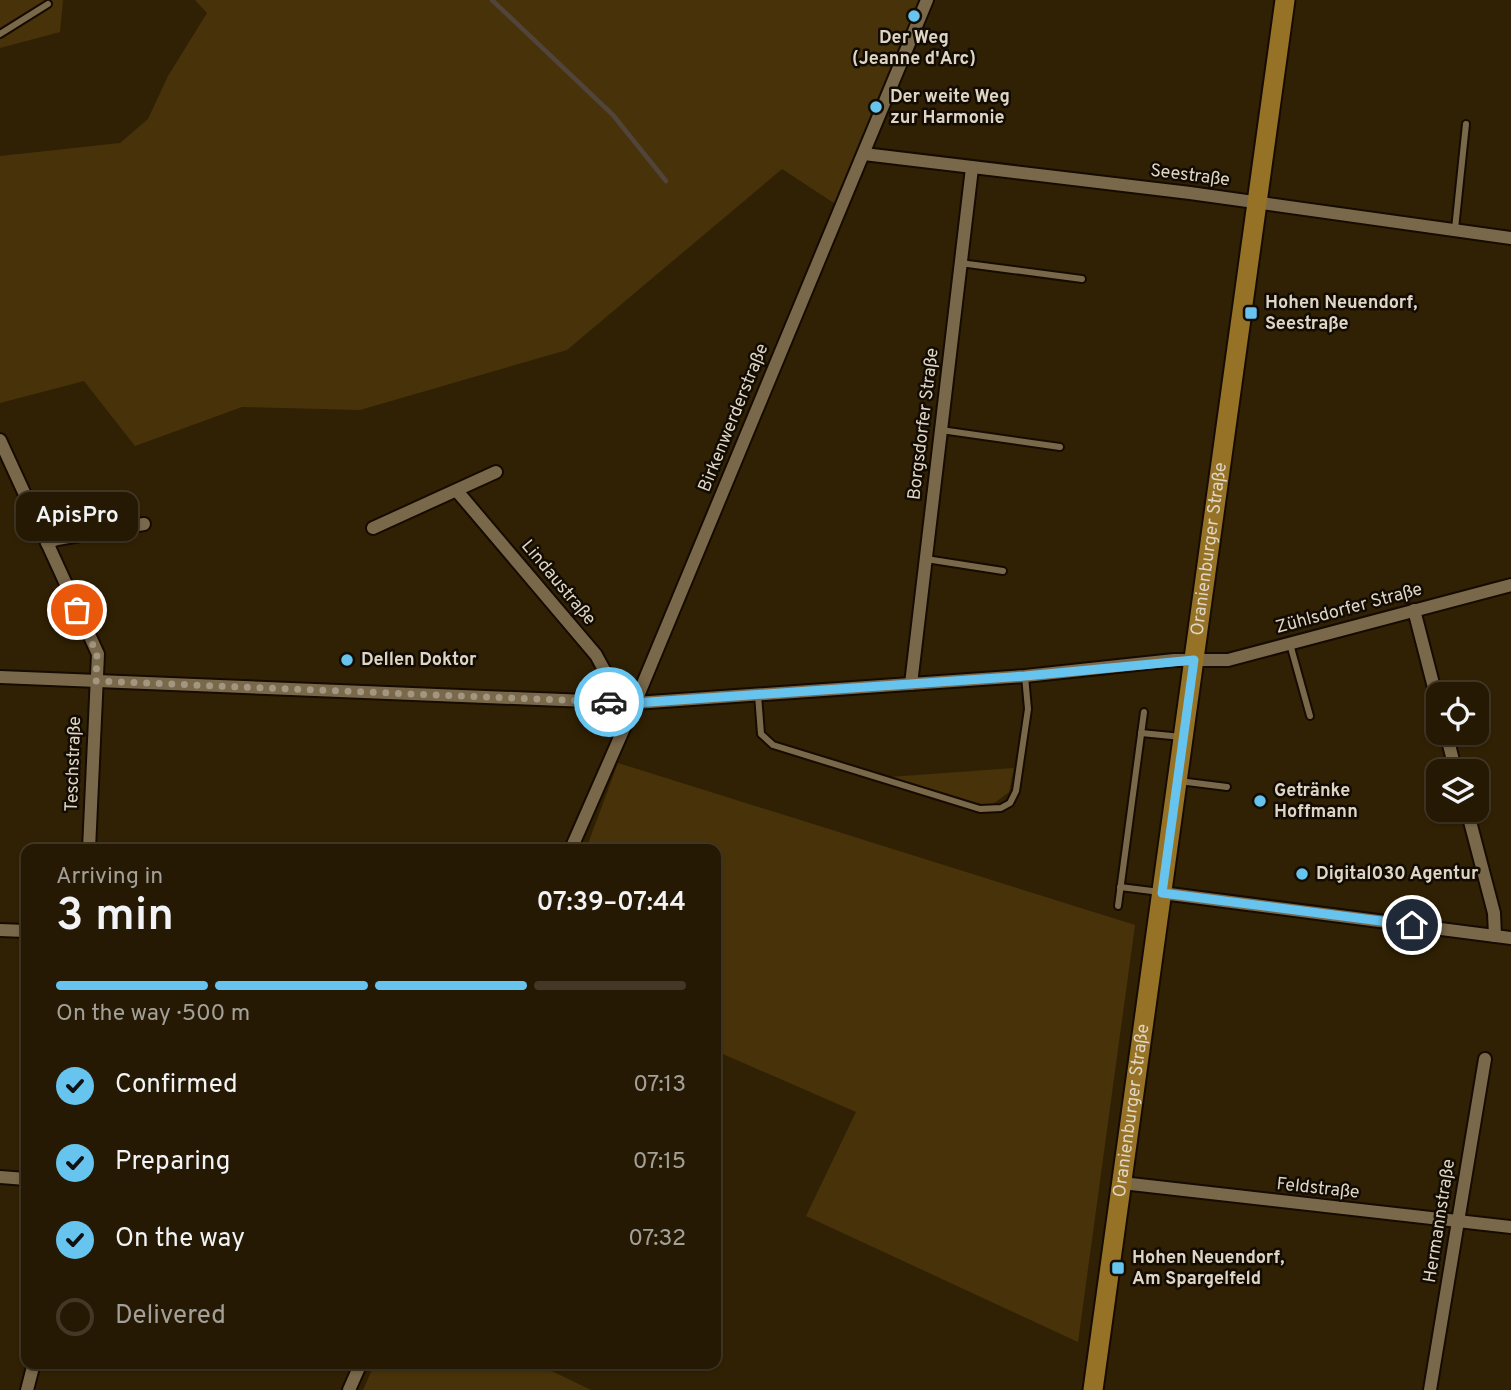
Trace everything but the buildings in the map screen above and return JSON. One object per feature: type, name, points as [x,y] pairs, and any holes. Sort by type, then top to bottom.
[{"type":"main road","name":"Oranienburger Straße","points":[[1093,1390],[1285,0]]},
{"type":"street","name":"Birkenwerderstraße","points":[[573,844],[629,703],[927,0]]},
{"type":"street","name":"Seestraße","points":[[864,153],[1257,202],[1511,238]]},
{"type":"street","name":"Borgsdorfer Straße","points":[[911,684],[972,168]]},
{"type":"street","name":"Teschstraße","points":[[0,440],[97,654],[89,844]]},
{"type":"street","points":[[373,528],[496,472]]},
{"type":"street","name":"Lindaustraße","points":[[457,491],[596,654],[629,703]]},
{"type":"street","points":[[47,543],[144,524]]},
{"type":"street","name":"Zühlsdorfer Straße","points":[[0,677],[629,703],[1025,676],[1194,660],[1228,660],[1511,585]]},
{"type":"street","points":[[1414,610],[1433,682]]},
{"type":"street","points":[[1470,822],[1494,914],[1495,936]]},
{"type":"street","points":[[1162,893],[1511,938]]},
{"type":"street","points":[[0,930],[21,931]]},
{"type":"street","name":"Hermannstraße","points":[[1430,1390],[1485,1059]]},
{"type":"street","points":[[0,1177],[21,1179]]},
{"type":"street","name":"Feldstraße","points":[[1122,1183],[1511,1227]]},
{"type":"street","points":[[27,1390],[32,1369]]},
{"type":"street","points":[[349,1390],[358,1369]]},
{"type":"lane","points":[[0,34],[48,4]]},
{"type":"lane","points":[[1455,229],[1465,124]]},
{"type":"lane","points":[[960,263],[1082,279]]},
{"type":"lane","points":[[941,430],[1060,447]]},
{"type":"lane","points":[[926,559],[1003,571]]},
{"type":"lane","points":[[1290,642],[1310,716]]},
{"type":"lane","points":[[758,695],[761,734],[773,745],[980,809],[991,810],[1010,803],[1016,791],[1028,709],[1025,676]]},
{"type":"lane","points":[[1118,906],[1144,712]]},
{"type":"lane","points":[[1141,733],[1184,737]]},
{"type":"lane","points":[[1177,781],[1227,787]]},
{"type":"lane","points":[[1120,887],[1162,893]]},
{"type":"shaded area","points":[[0,0],[63,0],[60,32],[0,48]]},
{"type":"shaded area","points":[[195,0],[923,0],[840,207],[782,169],[567,350],[360,410],[242,407],[135,446],[84,381],[0,403],[0,156],[120,143],[148,119],[168,76],[207,13]]},
{"type":"shaded area","points":[[618,763],[1135,925],[1078,1342],[806,1216],[856,1112],[721,1053],[721,844],[588,844]]},
{"type":"shaded area","points":[[1014,768],[1009,792],[993,804],[981,804],[890,777]]},
{"type":"shaded area","points":[[372,1369],[547,1369],[591,1390],[363,1390]]},
{"type":"waterway","points":[[492,0],[613,115],[666,181]]},
{"type":"way so far","points":[[77,610],[97,654],[96,681],[609,702]]},
{"type":"place","name":"Der Weg (Jeanne d'Arc)","points":[[914,16]]},
{"type":"place","name":"Der weite Weg zur Harmonie","points":[[876,107]]},
{"type":"place","name":"Hohen Neuendorf, Seestraße","points":[[1251,313]]},
{"type":"place","name":"ApisPro","points":[[77,610]]},
{"type":"place","name":"Dellen Doktor","points":[[347,660]]},
{"type":"place","name":"Getränke Hoffmann","points":[[1260,801]]},
{"type":"place","name":"Digital030 Agentur","points":[[1302,874]]},
{"type":"place","name":"Hohen Neuendorf, Am Spargelfeld","points":[[1118,1268]]},
{"type":"route","points":[[609,702],[635,703],[1025,676],[1194,660],[1162,893],[1274,905],[1412,925]]}]
